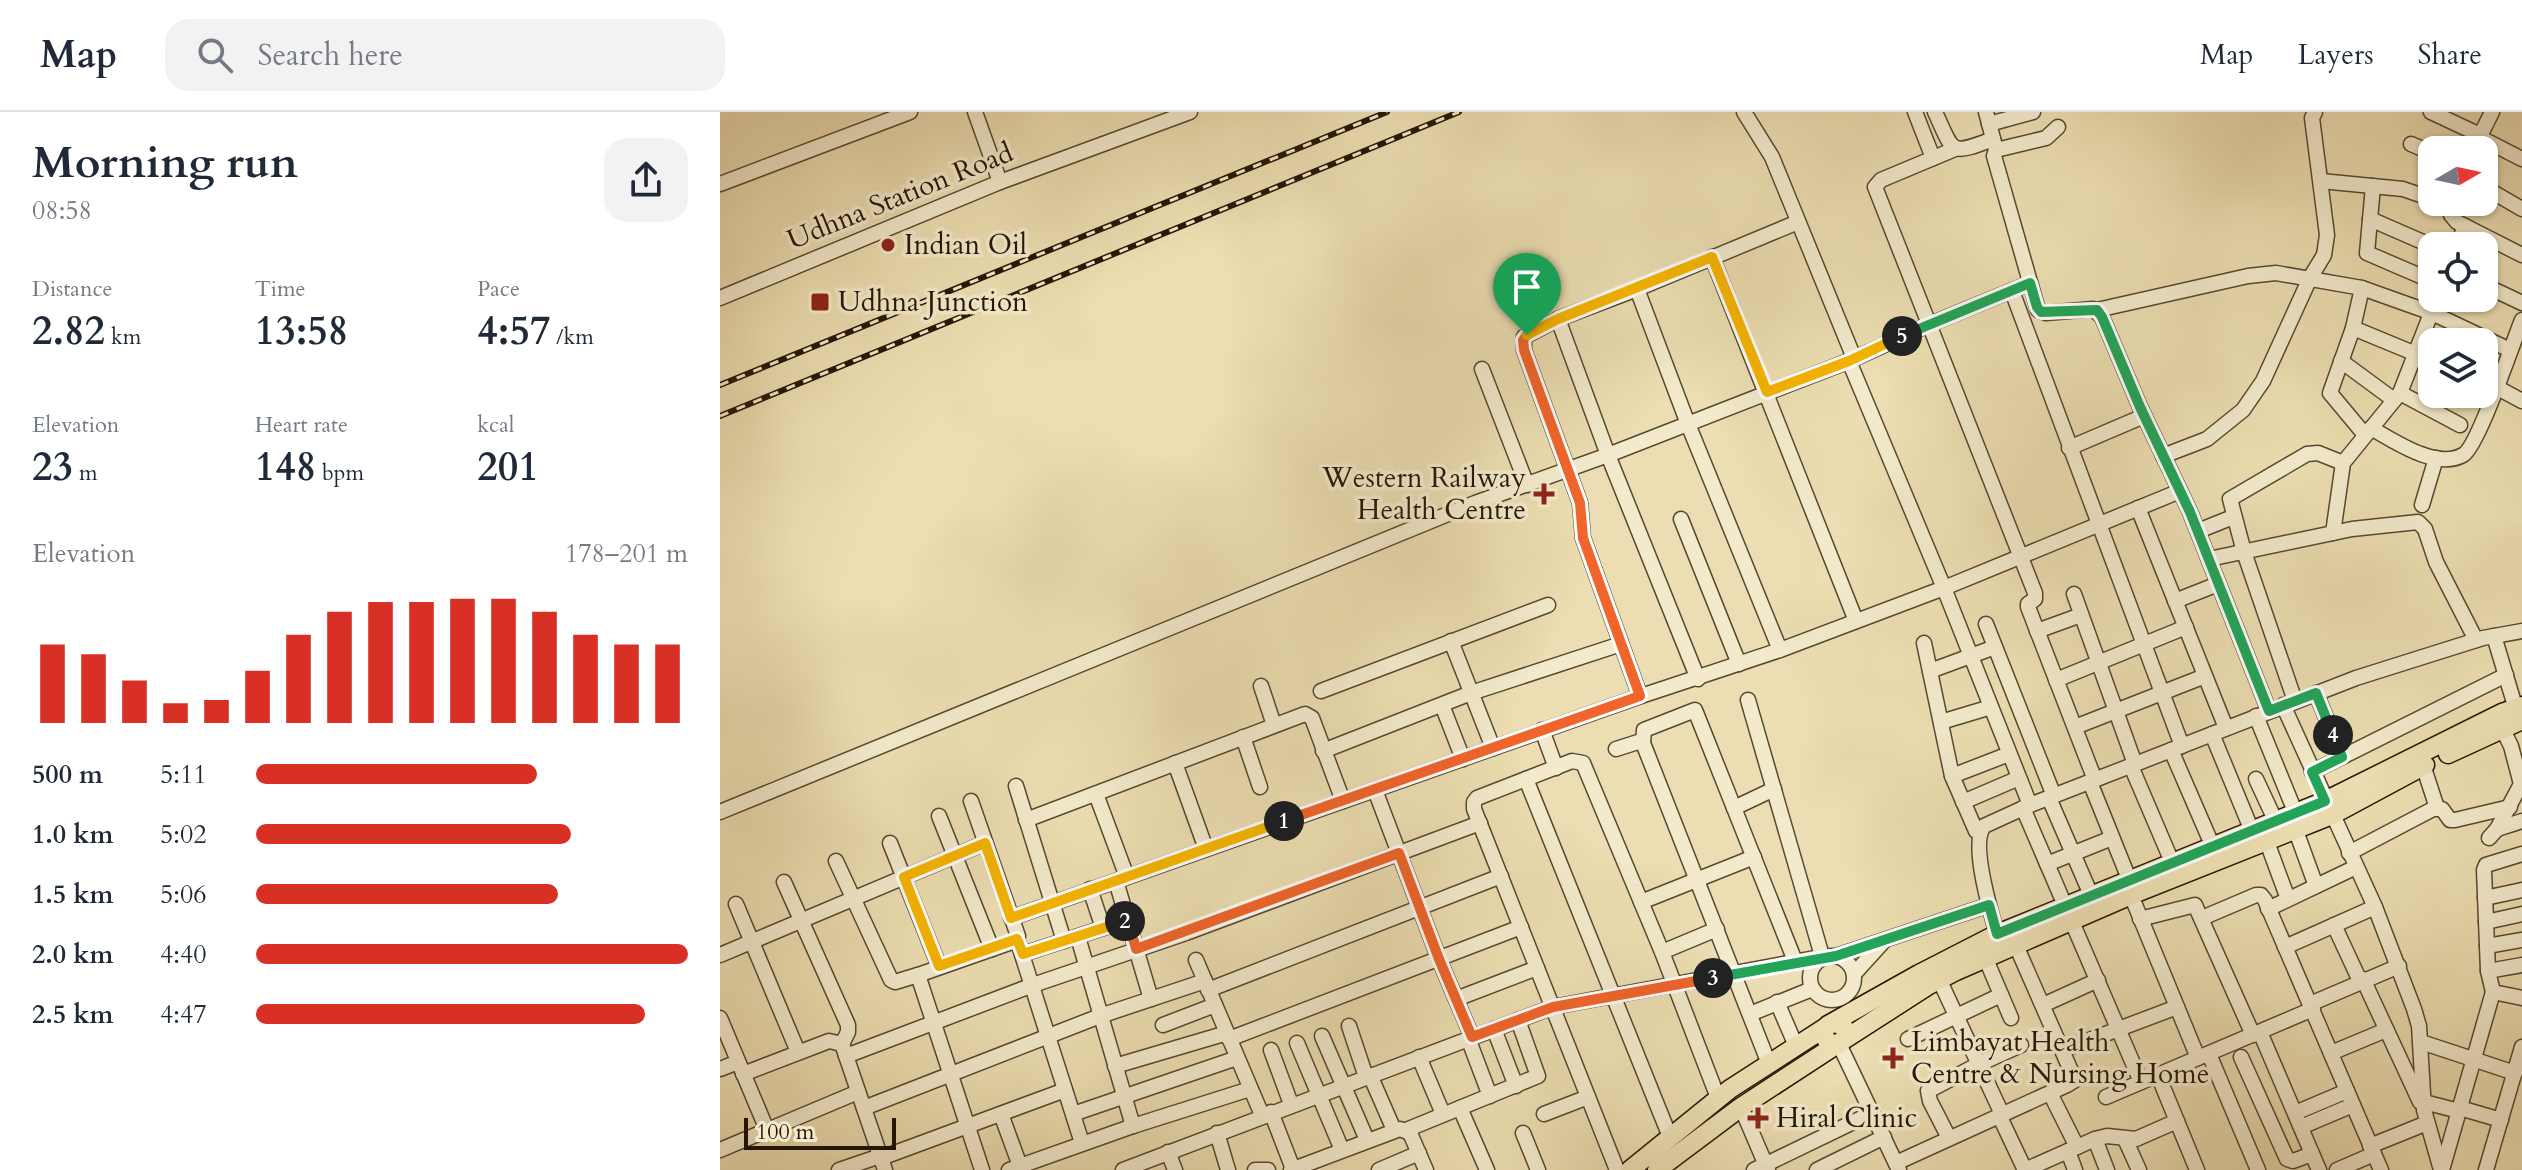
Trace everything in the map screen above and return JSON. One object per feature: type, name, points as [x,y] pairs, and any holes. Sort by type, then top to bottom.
[{"type":"main road","points":[[1630,1170],[1718,1098],[1796,1046],[1919,974],[1997,934],[2068,913],[2296,822],[2423,765],[2516,717]]},
{"type":"main road","points":[[2329,808],[2516,717]]},
{"type":"main road","points":[[1660,1169],[1741,1107],[1939,979],[2015,943],[2068,913],[2091,895],[2130,887],[2172,862],[2213,847],[2260,836],[2276,822],[2296,822]]},
{"type":"main road","points":[[1829,1025],[1825,1038],[1829,1043],[1840,1043]]},
{"type":"street","points":[[720,184],[910,112]]},
{"type":"street","points":[[975,112],[1000,182]]},
{"type":"street","name":"Udhna Station Road","points":[[720,298],[1000,182],[1190,112]]},
{"type":"street","points":[[1744,112],[1772,157],[2019,778],[2047,864],[2141,1082]]},
{"type":"street","points":[[1915,112],[1933,158]]},
{"type":"street","points":[[1935,112],[1950,145],[1955,149]]},
{"type":"street","points":[[2033,112],[1988,118],[1994,156],[2041,312],[2097,310],[2257,274],[2276,273],[2362,288],[2432,313],[2510,350]]},
{"type":"street","points":[[2163,456],[2207,439],[2243,410],[2263,381],[2310,278],[2324,255],[2327,242],[2312,118],[2315,112]]},
{"type":"street","points":[[2431,112],[2470,136]]},
{"type":"street","points":[[2480,136],[2492,112]]},
{"type":"street","points":[[2058,127],[2046,138],[1955,149],[1881,180],[1875,187],[2035,593],[2035,599],[2027,605],[2075,727],[2140,919],[2177,1007],[2258,1170]]},
{"type":"street","points":[[2411,144],[2418,147]]},
{"type":"street","points":[[2498,149],[2522,159]]},
{"type":"street","points":[[2321,181],[2418,194]]},
{"type":"street","points":[[2373,186],[2366,248],[2369,255],[2418,275]]},
{"type":"street","points":[[2498,195],[2522,209]]},
{"type":"street","points":[[2452,216],[2522,255]]},
{"type":"street","points":[[2370,219],[2418,240]]},
{"type":"street","points":[[1640,696],[1583,538],[1582,508],[1523,340],[1558,319],[1798,222]]},
{"type":"street","points":[[2463,232],[2465,226]]},
{"type":"street","points":[[1712,257],[1856,621]]},
{"type":"street","points":[[720,812],[1475,503],[1688,424],[2030,283]]},
{"type":"street","points":[[2362,288],[2353,328],[2330,396],[2368,432],[2436,458],[2454,458],[2467,453],[2473,445],[2486,408]]},
{"type":"street","points":[[1637,289],[1780,650]]},
{"type":"street","points":[[2012,291],[2162,693],[2176,748],[2213,847]]},
{"type":"street","points":[[2498,292],[2522,303]]},
{"type":"street","points":[[2097,310],[2198,531],[2218,584],[2375,907],[2414,1009],[2421,1042],[2425,1112]]},
{"type":"street","points":[[2333,533],[2343,463],[2397,397],[2432,313]]},
{"type":"street","points":[[1558,319],[1608,455],[1698,679]]},
{"type":"street","points":[[2498,377],[2521,327]]},
{"type":"street","points":[[2353,328],[2417,352]]},
{"type":"street","points":[[2341,361],[2397,397],[2460,425]]},
{"type":"street","points":[[1482,369],[1527,485]]},
{"type":"street","points":[[2498,394],[2522,401]]},
{"type":"street","points":[[2069,448],[2144,416]]},
{"type":"street","points":[[2316,886],[2296,822],[2244,552],[2229,503],[2234,494],[2307,454],[2318,453],[2343,463]]},
{"type":"street","points":[[2422,505],[2436,458]]},
{"type":"street","points":[[1011,918],[1542,730],[1780,650],[1944,588],[2180,491]]},
{"type":"street","points":[[2138,508],[2205,676],[2219,731],[2288,899]]},
{"type":"street","points":[[2198,531],[2233,517]]},
{"type":"street","points":[[1681,519],[1739,664]]},
{"type":"street","points":[[2209,559],[2333,533],[2412,522],[2423,525],[2436,562],[2476,640]]},
{"type":"street","points":[[2175,601],[2218,584]]},
{"type":"street","points":[[2074,594],[2133,765],[2172,862]]},
{"type":"street","points":[[1321,691],[1548,605]]},
{"type":"street","points":[[2037,631],[2081,615]]},
{"type":"street","points":[[1986,624],[2091,895]]},
{"type":"street","points":[[2056,680],[2186,627]]},
{"type":"street","points":[[1924,643],[1952,776],[1976,831],[2026,807],[2316,693],[2476,640],[2522,631]]},
{"type":"street","points":[[2494,636],[2516,717],[2521,784],[2515,800],[2493,834],[2522,821]]},
{"type":"street","points":[[1451,641],[1493,748]]},
{"type":"street","points":[[1323,751],[1471,693],[1621,644]]},
{"type":"street","points":[[1930,671],[1995,647]]},
{"type":"street","points":[[2312,772],[2506,675]]},
{"type":"street","points":[[2075,727],[2205,676]]},
{"type":"street","points":[[1261,686],[1274,725]]},
{"type":"street","points":[[2316,693],[2342,757]]},
{"type":"street","points":[[1748,700],[1827,954]]},
{"type":"street","points":[[1442,705],[1463,759]]},
{"type":"street","points":[[1941,722],[1991,707]]},
{"type":"street","points":[[1769,1064],[1643,743],[1644,730],[1695,710],[1795,961]]},
{"type":"street","points":[[1026,820],[1300,715],[1310,715],[1343,801]]},
{"type":"street","points":[[1542,730],[1556,768]]},
{"type":"street","points":[[1243,737],[1260,787]]},
{"type":"street","points":[[1616,749],[1643,743]]},
{"type":"street","points":[[1952,776],[2009,754]]},
{"type":"street","points":[[1617,1170],[1474,809],[1477,798],[1572,761],[1583,763],[1662,952],[1718,1098]]},
{"type":"street","points":[[1175,763],[1206,849]]},
{"type":"street","points":[[2423,765],[2437,808]]},
{"type":"street","points":[[1963,802],[2019,778]]},
{"type":"street","points":[[1526,779],[1670,1137]]},
{"type":"street","points":[[2256,779],[2276,822]]},
{"type":"street","points":[[1016,786],[1052,902],[1086,967],[1133,1126]]},
{"type":"street","points":[[1734,808],[1774,789]]},
{"type":"street","points":[[1375,790],[1490,1096]]},
{"type":"street","points":[[1096,794],[1122,879],[1128,920],[1151,999]]},
{"type":"street","points":[[2349,853],[2437,808],[2442,809],[2450,820],[2455,820],[2515,800]]},
{"type":"street","points":[[971,801],[1082,1143]]},
{"type":"street","points":[[939,816],[992,949]]},
{"type":"street","points":[[844,1050],[934,1023],[1480,823]]},
{"type":"street","points":[[1980,830],[1978,842],[1997,934]]},
{"type":"street","points":[[2047,864],[2112,838]]},
{"type":"street","points":[[890,843],[939,966]]},
{"type":"street","points":[[720,955],[985,843]]},
{"type":"street","points":[[2442,1170],[2493,992],[2488,971],[2484,870],[2486,865],[2522,854]]},
{"type":"street","points":[[1641,902],[1754,857]]},
{"type":"street","points":[[836,861],[891,980],[895,982],[1017,939]]},
{"type":"street","points":[[2268,909],[2356,867]]},
{"type":"street","points":[[864,1108],[1100,1016],[1206,985],[1501,876]]},
{"type":"street","points":[[784,882],[848,1025],[844,1050]]},
{"type":"street","points":[[1090,889],[1103,928]]},
{"type":"street","points":[[2485,898],[2522,890]]},
{"type":"street","points":[[2202,918],[2261,895],[2381,1170]]},
{"type":"street","points":[[736,904],[798,1052]]},
{"type":"street","points":[[1123,1170],[1142,1166],[1168,1152],[1291,1104],[1553,1007],[1827,954],[1886,939],[1989,905]]},
{"type":"street","points":[[2140,919],[2190,905],[2198,908],[2319,1170]]},
{"type":"street","points":[[2285,947],[2375,907]]},
{"type":"street","points":[[2486,922],[2522,914]]},
{"type":"street","points":[[1023,954],[1128,920]]},
{"type":"street","points":[[2334,925],[2425,1112],[2442,1170]]},
{"type":"street","points":[[1115,1066],[1228,1036],[1521,927]]},
{"type":"street","points":[[1662,952],[1717,929]]},
{"type":"street","points":[[1854,974],[1886,939]]},
{"type":"street","points":[[2487,946],[2522,940]]},
{"type":"street","points":[[1840,1043],[1897,1168],[1949,1138],[2075,1080],[2015,943]]},
{"type":"street","points":[[1827,954],[1845,960],[1854,974],[1853,987],[1847,996],[1838,1000],[1828,1001],[1819,997],[1809,980],[1817,961],[1827,954]]},
{"type":"street","points":[[1985,957],[2011,1018]]},
{"type":"street","points":[[1196,960],[1250,1089],[1267,1114],[1292,1170],[1536,1078],[1538,1073],[1518,1020]]},
{"type":"street","points":[[2488,971],[2522,965]]},
{"type":"street","points":[[2106,1097],[2257,1033],[2361,980],[2399,966]]},
{"type":"street","points":[[1456,999],[1537,968]]},
{"type":"street","points":[[918,975],[982,1170]]},
{"type":"street","points":[[1939,979],[2001,1115],[2031,1169],[2095,1139],[2107,1136],[2136,1139],[2177,1121]]},
{"type":"street","points":[[2043,1005],[2098,980]]},
{"type":"street","points":[[1750,1014],[1812,989]]},
{"type":"street","points":[[2493,992],[2522,998]]},
{"type":"street","points":[[1908,1039],[2001,995]]},
{"type":"street","points":[[1828,1001],[1829,1025]]},
{"type":"street","points":[[1777,1002],[1796,1046]]},
{"type":"street","points":[[1163,1025],[1215,1005]]},
{"type":"street","points":[[2063,1050],[2177,1007]]},
{"type":"street","points":[[720,1018],[767,1130]]},
{"type":"street","points":[[1349,1026],[1368,1076],[1400,1130],[1419,1153],[1426,1170]]},
{"type":"street","points":[[1494,1029],[1516,1086]]},
{"type":"street","points":[[2331,1053],[2386,1030]]},
{"type":"street","points":[[1322,1036],[1367,1140]]},
{"type":"street","points":[[720,1069],[741,1068],[836,1040],[844,1050],[882,1161]]},
{"type":"street","points":[[2421,1042],[2474,1059],[2519,1060],[2486,1170]]},
{"type":"street","points":[[1297,1043],[1342,1150]]},
{"type":"street","points":[[1949,1138],[1928,1091],[2021,1045]]},
{"type":"street","points":[[1271,1050],[1291,1104]]},
{"type":"street","points":[[1419,1057],[1443,1114]]},
{"type":"street","points":[[2241,1057],[2287,1159],[2293,1161],[2312,1154]]},
{"type":"street","points":[[1073,1114],[1237,1058]]},
{"type":"street","points":[[2158,1075],[2197,1170]]},
{"type":"street","points":[[1001,1114],[1015,1168],[1250,1089]]},
{"type":"street","points":[[839,1170],[882,1161],[1065,1090]]},
{"type":"street","points":[[720,1150],[858,1092]]},
{"type":"street","points":[[2050,1093],[2073,1149],[2075,1170]]},
{"type":"street","points":[[1544,1114],[1588,1097]]},
{"type":"street","points":[[2276,1134],[2350,1098]]},
{"type":"street","points":[[1741,1107],[1763,1168],[1872,1113]]},
{"type":"street","points":[[1460,1108],[1487,1170]]},
{"type":"street","points":[[2337,1170],[2372,1150],[2425,1112],[2459,1110],[2501,1120]]},
{"type":"street","points":[[1217,1133],[1228,1170]]},
{"type":"street","points":[[1523,1133],[1538,1170]]},
{"type":"street","points":[[1817,1170],[1884,1137]]},
{"type":"street","points":[[2095,1139],[2107,1170]]},
{"type":"street","points":[[2125,1139],[2139,1170]]},
{"type":"street","points":[[1168,1152],[1175,1170]]},
{"type":"street","points":[[1379,1170],[1419,1153]]},
{"type":"street","points":[[1255,1170],[1268,1170]]},
{"type":"railway","points":[[720,385],[1387,112]]},
{"type":"railway","points":[[720,416],[1459,112]]},
{"type":"place","name":"Indian Oil","points":[[888,245]]},
{"type":"place","name":"Udhna Junction","points":[[820,302]]},
{"type":"place","name":"Western Railway Health Centre","points":[[1544,494]]},
{"type":"place","name":"Limbayat Health Centre & Nursing Home","points":[[1893,1058]]},
{"type":"place","name":"Hiral Clinic","points":[[1758,1118]]},
{"type":"route","points":[[1712,257],[1767,392],[1849,361],[2030,283],[2041,312],[2097,310],[2190,512],[2269,711],[2316,693],[2342,757],[2312,772],[2325,801],[1997,934],[1989,905],[1836,956],[1553,1007],[1472,1037],[1399,853],[1136,949],[1128,920],[1023,954],[1017,939],[939,966],[904,877],[985,843],[1011,918],[1640,696],[1583,538],[1582,508],[1524,350],[1523,340],[1527,335],[1558,319],[1712,257]]}]
